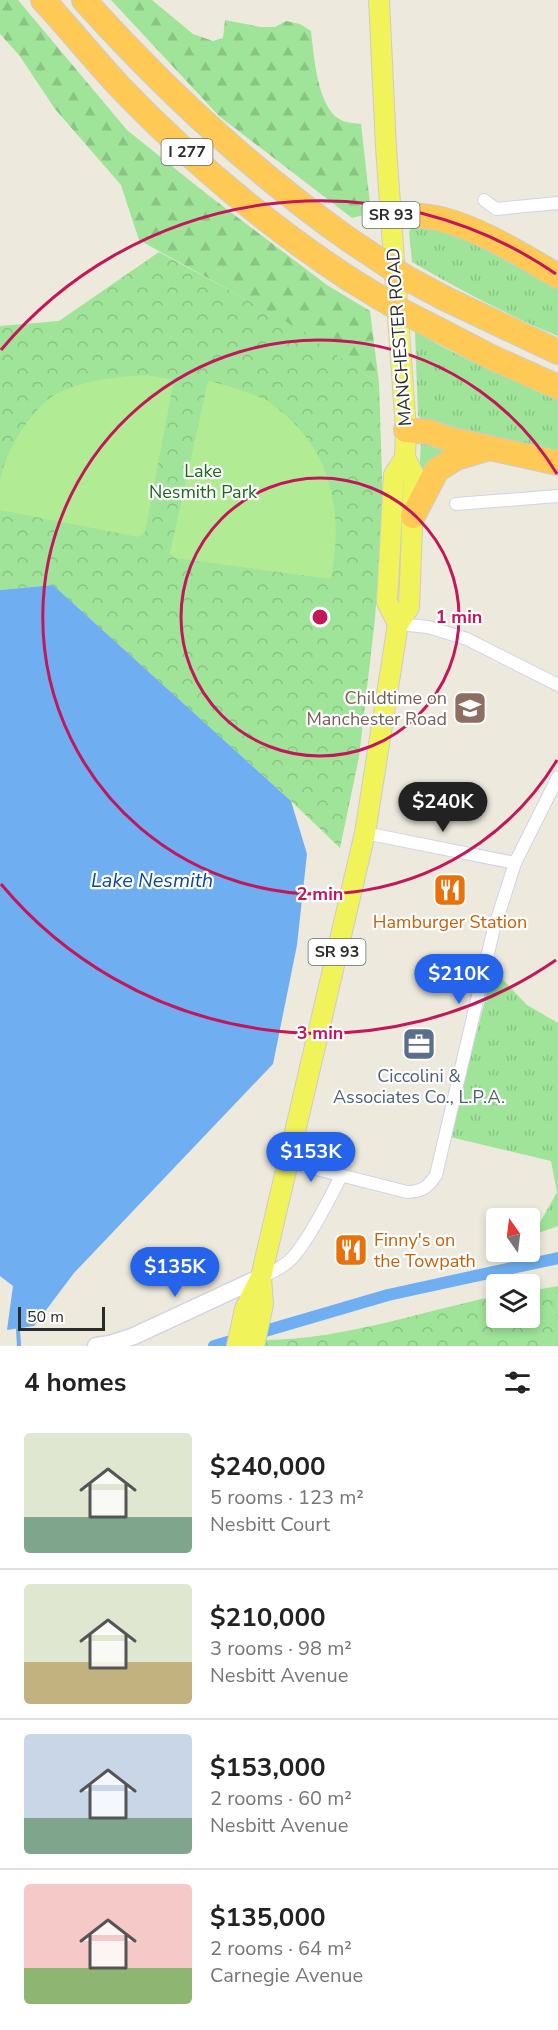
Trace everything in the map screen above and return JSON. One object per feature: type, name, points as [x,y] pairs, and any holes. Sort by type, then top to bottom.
[{"type":"highway","name":"I 277","points":[[43,0],[118,85],[168,135],[238,197],[319,259],[402,311],[491,357],[558,387]]},
{"type":"highway","name":"I 277","points":[[84,0],[170,91],[304,208],[405,277],[558,352]]},
{"type":"highway","points":[[391,214],[441,219],[466,228],[501,244],[558,276]]},
{"type":"highway","points":[[406,430],[429,432],[449,439],[558,463]]},
{"type":"highway","points":[[414,516],[437,470],[456,458],[489,448]]},
{"type":"main road","name":"MANCHESTER ROAD","points":[[237,1346],[254,1307],[289,1162],[303,1092],[365,833],[398,624],[409,607],[414,475],[405,458],[406,430],[378,0]]},
{"type":"main road","name":"MANCHESTER ROAD","points":[[398,624],[387,602],[394,475],[405,458]]},
{"type":"main road","name":"MANCHESTER ROAD","points":[[254,1307],[254,1346]]},
{"type":"street","points":[[484,200],[496,209],[558,202]]},
{"type":"street","points":[[456,504],[558,496]]},
{"type":"street","points":[[398,624],[428,627],[467,639],[558,685]]},
{"type":"street","points":[[289,1162],[415,1192],[429,1185],[436,1175],[482,972],[515,863],[558,777]]},
{"type":"street","points":[[365,833],[515,863]]},
{"type":"street","points":[[96,1346],[134,1336],[274,1272],[291,1260],[341,1176]]},
{"type":"green space","points":[[0,0],[18,0],[127,130],[327,285],[370,311],[379,383],[278,317],[139,240],[121,185],[55,109],[19,55],[0,34]]},
{"type":"green space","points":[[111,0],[152,0],[193,34],[213,41],[223,38],[225,20],[261,27],[275,27],[286,21],[300,24],[311,31],[318,81],[327,106],[343,121],[361,124],[371,213],[352,218],[219,116]]},
{"type":"green space","points":[[426,223],[484,244],[558,287],[558,336],[484,302],[412,262],[409,232],[413,224]]},
{"type":"green space","name":"Lake Nesmith Park","points":[[159,252],[279,317],[379,383],[383,503],[375,619],[359,757],[340,848],[53,585],[0,590],[0,326],[59,321]]},
{"type":"green space","points":[[415,331],[467,359],[558,399],[558,456],[435,430],[418,416]]},
{"type":"green space","points":[[146,375],[174,380],[145,532],[138,537],[0,510],[0,482],[6,459],[20,433],[37,410],[56,394],[66,389],[88,382]]},
{"type":"green space","points":[[208,381],[268,401],[301,431],[314,449],[331,489],[335,511],[336,533],[331,579],[175,558],[170,553]]},
{"type":"green space","points":[[421,439],[460,446],[419,482]]},
{"type":"green space","points":[[493,969],[527,1005],[558,1023],[558,1226],[540,1232],[540,1222],[557,1192],[551,1161],[450,1137]]},
{"type":"green space","points":[[558,1286],[558,1346],[264,1346],[265,1340],[353,1330],[486,1298],[486,1328],[540,1328],[540,1289]]},
{"type":"water","name":"Lake Nesmith","points":[[53,585],[291,801],[307,854],[297,945],[273,1064],[74,1273],[34,1326],[7,1330],[13,1286],[0,1276],[0,590]]},
{"type":"waterway","points":[[214,1346],[388,1295],[558,1258]]},
{"type":"waterway","points":[[18,1329],[19,1346]]},
{"type":"place","name":"Childtime on Manchester Road","points":[[470,708]]},
{"type":"place","name":"Hamburger Station","points":[[450,890]]},
{"type":"place","name":"Ciccolini & Associates Co., L.P.A.","points":[[419,1044]]},
{"type":"place","name":"Finny's on the Towpath","points":[[351,1250]]}]
